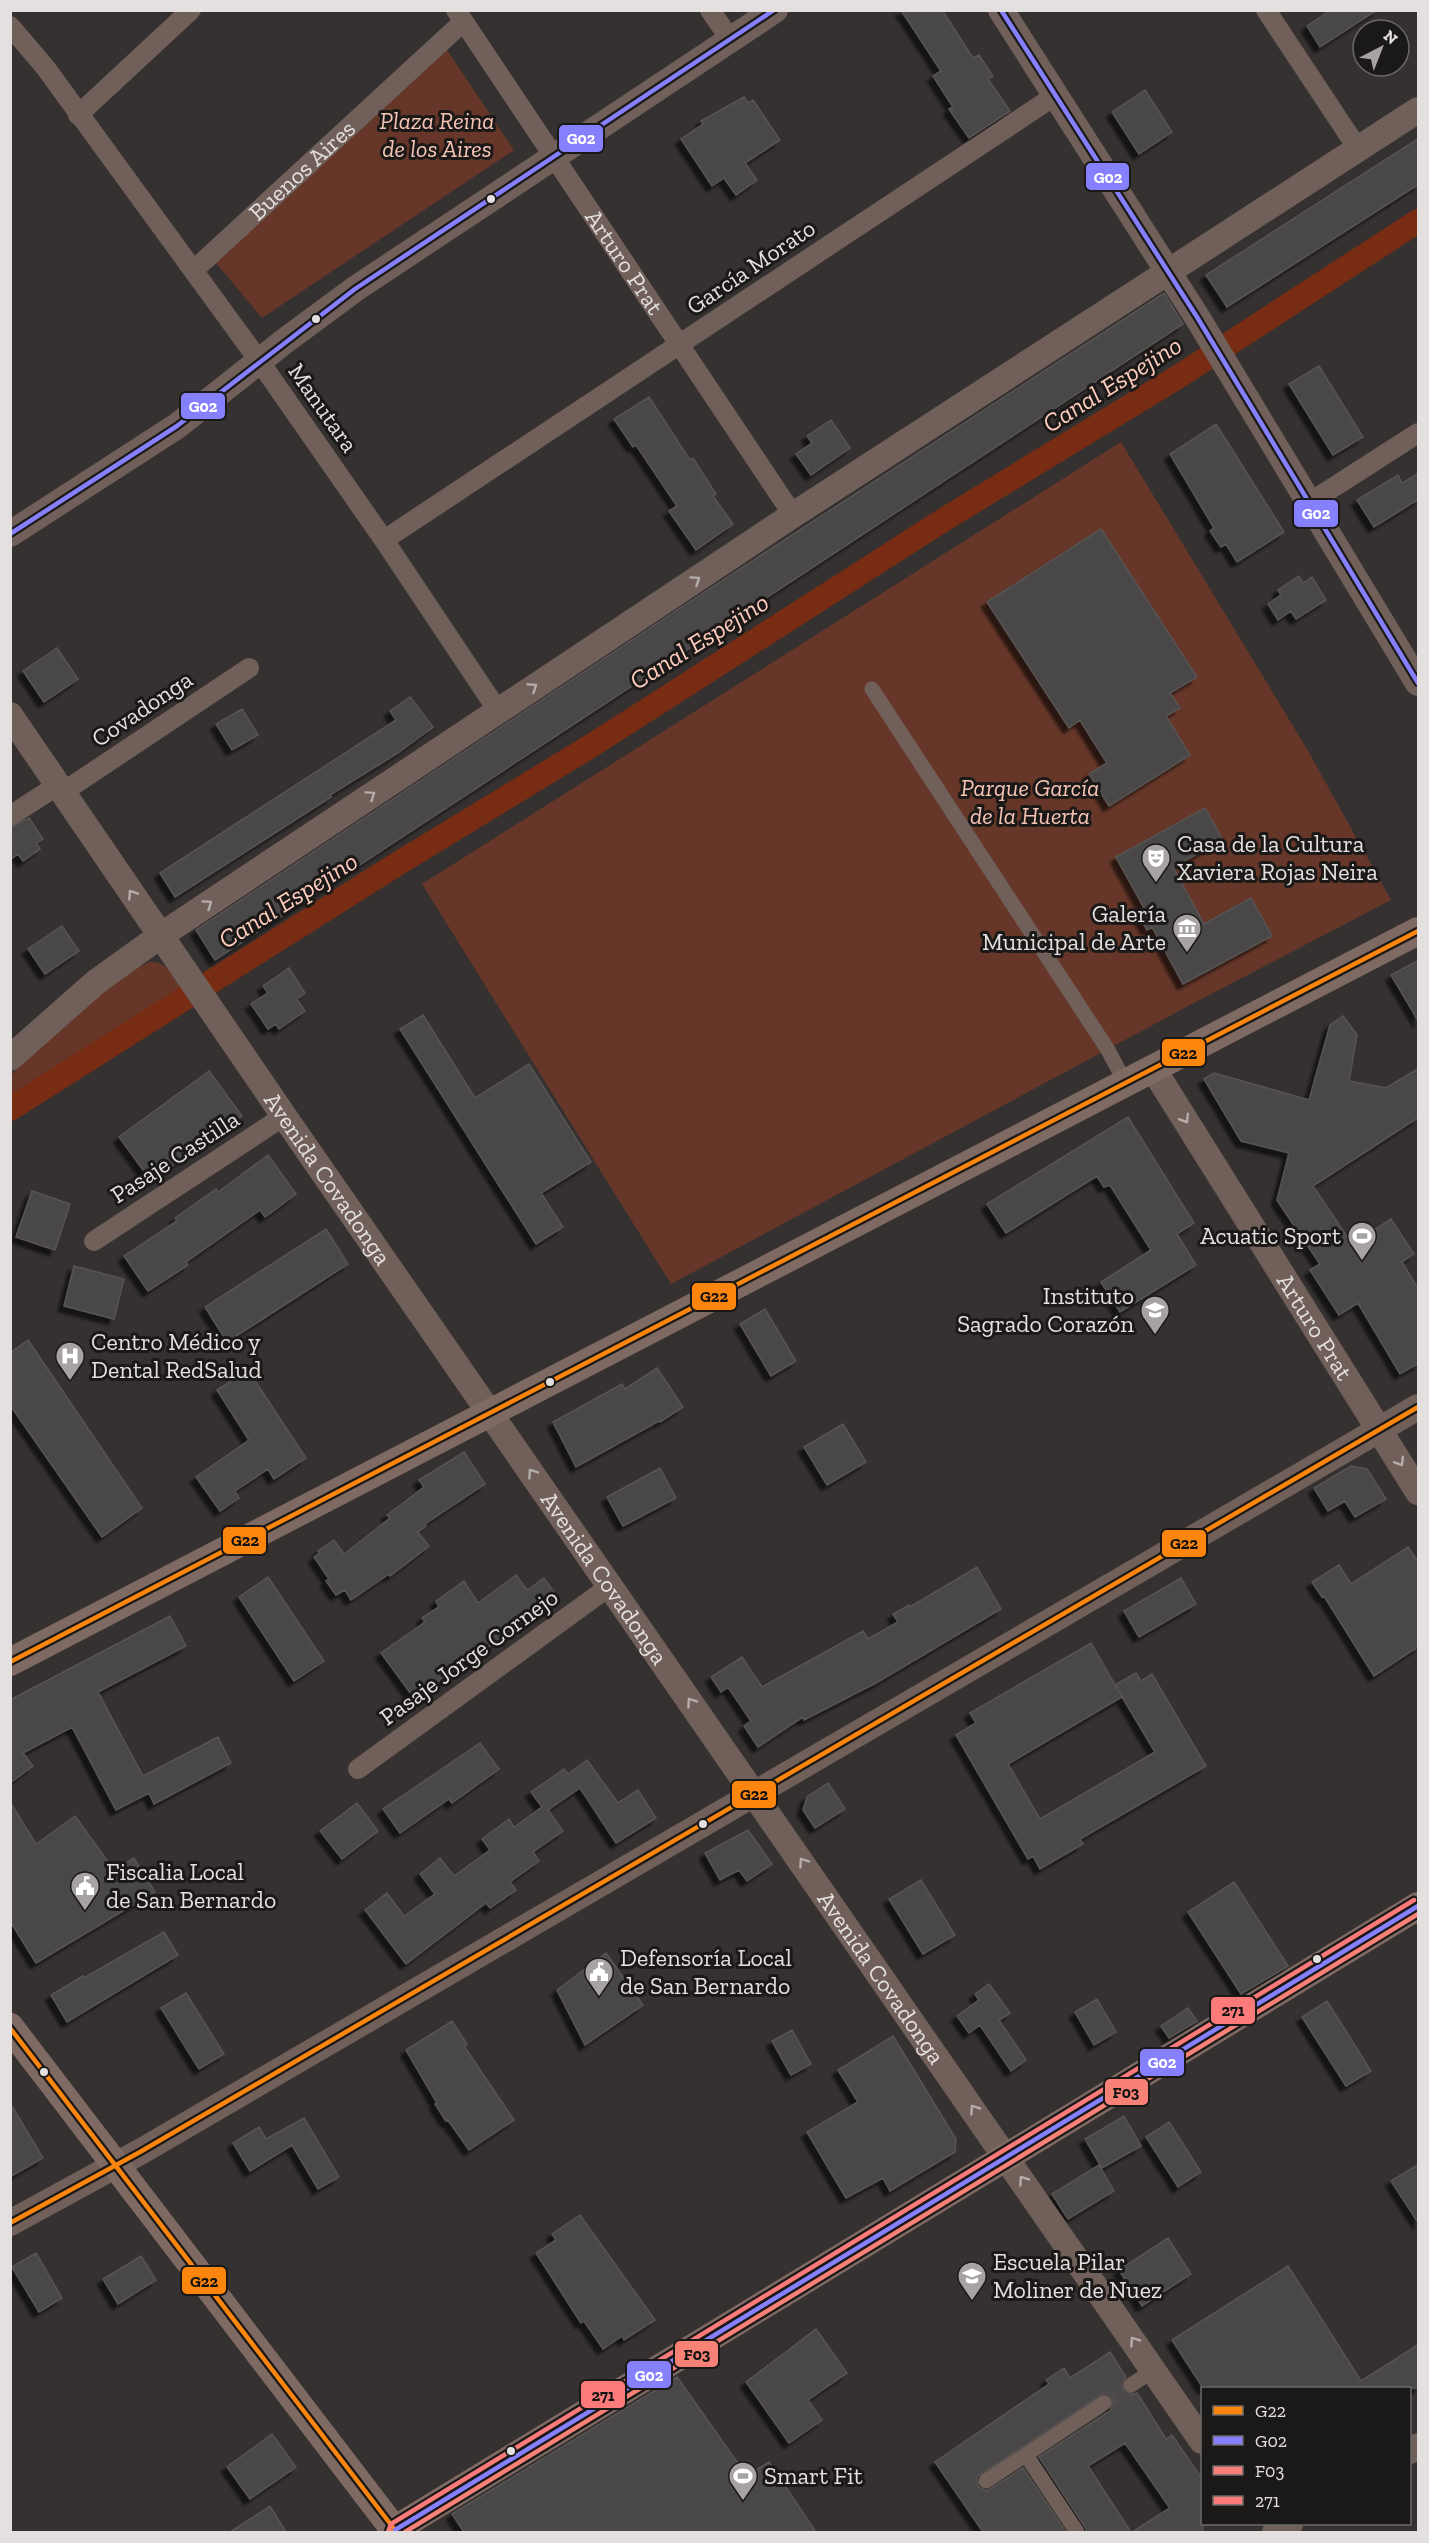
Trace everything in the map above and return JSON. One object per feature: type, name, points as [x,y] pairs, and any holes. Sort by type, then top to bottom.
[{"type":"main road","points":[[10,1662],[1419,931]]},
{"type":"main road","points":[[10,2027],[394,2532],[1419,1905]]},
{"type":"street","points":[[78,115],[191,10]]},
{"type":"street","points":[[710,10],[729,39]]},
{"type":"street","points":[[10,534],[161,437],[355,289],[775,10]]},
{"type":"street","points":[[1001,10],[1211,339],[1419,683]]},
{"type":"street","points":[[1266,10],[1358,149]]},
{"type":"street","name":"Arturo Prat","points":[[459,16],[794,515]]},
{"type":"street","name":"Buenos Aires","points":[[194,270],[459,16]]},
{"type":"street","name":"Manutara","points":[[10,26],[45,67],[260,362],[384,540],[498,711]]},
{"type":"street","name":"García Morato","points":[[384,540],[1056,95]]},
{"type":"street","points":[[10,1058],[96,982],[160,936],[794,515],[1419,110]]},
{"type":"street","points":[[1309,503],[1419,433]]},
{"type":"street","name":"Covadonga","points":[[10,816],[60,788],[249,668]]},
{"type":"street","points":[[872,689],[1108,1050],[1126,1084]]},
{"type":"street","name":"Avenida Covadonga","points":[[10,715],[218,1021],[1201,2438]]},
{"type":"street","name":"Arturo Prat","points":[[1154,1070],[1419,1492]]},
{"type":"street","name":"Pasaje Castilla","points":[[94,1241],[284,1116]]},
{"type":"street","points":[[10,2223],[117,2166],[1419,1407]]},
{"type":"street","name":"Pasaje Jorge Cornejo","points":[[358,1769],[610,1586]]},
{"type":"street","points":[[1131,2385],[1154,2370]]},
{"type":"street","points":[[986,2481],[1104,2403]]},
{"type":"street","points":[[1026,2455],[1077,2532]]},
{"type":"green space","name":"Plaza Reina de los Aires","points":[[447,50],[514,150],[262,318],[216,263]]},
{"type":"green space","name":"Parque García de la Huerta","points":[[1121,442],[1307,749],[1391,900],[1192,1004],[671,1284],[422,884]]},
{"type":"green space","points":[[150,962],[165,967],[181,988],[11,1101],[11,1075],[110,981]]},
{"type":"building","points":[[901,10],[942,10],[973,58],[979,55],[993,76],[988,79],[1010,111],[969,138],[949,109],[953,107],[933,76],[941,71]]},
{"type":"building","points":[[1331,10],[1377,10],[1365,18],[1351,18],[1351,27],[1320,47],[1307,26]]},
{"type":"building","points":[[1145,90],[1172,132],[1139,154],[1112,112]]},
{"type":"building","points":[[744,97],[748,103],[753,100],[780,140],[745,163],[757,180],[736,195],[724,178],[712,186],[681,139],[703,124],[701,121]]},
{"type":"building","points":[[1419,138],[1419,184],[1227,307],[1206,275]]},
{"type":"building","points":[[1164,293],[1183,324],[215,960],[196,930],[683,606]]},
{"type":"building","points":[[1319,366],[1363,437],[1333,455],[1289,384]]},
{"type":"building","points":[[649,397],[690,460],[693,458],[716,494],[713,496],[733,524],[696,550],[669,511],[677,506],[636,445],[633,447],[614,419]]},
{"type":"building","points":[[831,420],[850,448],[811,475],[796,454],[812,443],[807,436]]},
{"type":"building","points":[[1216,424],[1284,532],[1237,562],[1226,544],[1221,547],[1210,531],[1214,528],[1170,454]]},
{"type":"building","points":[[1419,473],[1419,499],[1374,527],[1357,500],[1398,475],[1402,483]]},
{"type":"building","points":[[1101,529],[1197,677],[1170,693],[1180,708],[1166,716],[1190,755],[1109,806],[1089,774],[1107,763],[1080,720],[1069,728],[987,602]]},
{"type":"building","points":[[1299,576],[1303,583],[1312,577],[1326,600],[1296,619],[1291,611],[1278,620],[1268,604],[1281,595],[1278,590]]},
{"type":"building","points":[[57,648],[78,679],[44,702],[23,671]]},
{"type":"building","points":[[410,697],[433,727],[398,753],[175,897],[160,873],[396,720],[390,711]]},
{"type":"building","points":[[242,709],[258,735],[232,750],[216,724]]},
{"type":"building","name":"Casa de la Cultura Xaviera Rojas Neira","points":[[1205,808],[1223,840],[1173,867],[1204,924],[1251,898],[1272,936],[1183,984],[1152,927],[1147,930],[1137,912],[1144,908],[1116,857]]},
{"type":"building","points":[[29,818],[43,839],[36,843],[40,849],[23,861],[18,854],[10,860],[10,828]]},
{"type":"building","points":[[62,926],[79,951],[45,974],[28,949]]},
{"type":"building","points":[[1419,960],[1419,1022],[1391,975]]},
{"type":"building","points":[[289,968],[305,993],[297,999],[305,1011],[279,1029],[276,1024],[268,1029],[251,1004],[268,993],[263,986]]},
{"type":"building","points":[[423,1015],[475,1098],[529,1064],[591,1162],[541,1193],[563,1227],[536,1244],[400,1029]]},
{"type":"building","points":[[1343,1016],[1357,1035],[1349,1081],[1386,1088],[1419,1068],[1419,1117],[1313,1186],[1352,1244],[1391,1219],[1414,1254],[1402,1262],[1419,1290],[1419,1363],[1400,1374],[1358,1303],[1339,1315],[1310,1270],[1320,1264],[1277,1200],[1289,1153],[1241,1141],[1204,1079],[1214,1073],[1309,1100],[1330,1025]]},
{"type":"building","points":[[209,1071],[242,1116],[151,1181],[119,1137]]},
{"type":"building","points":[[1128,1117],[1194,1223],[1177,1234],[1196,1265],[1120,1312],[1101,1282],[1151,1250],[1110,1185],[1104,1187],[1097,1176],[1006,1233],[987,1204]]},
{"type":"building","points":[[268,1155],[296,1194],[265,1217],[260,1210],[186,1262],[188,1265],[148,1291],[124,1256],[177,1221],[175,1218],[216,1189],[218,1192]]},
{"type":"building","points":[[32,1191],[70,1204],[55,1250],[16,1237]]},
{"type":"building","points":[[326,1229],[348,1264],[227,1342],[205,1307]]},
{"type":"building","points":[[74,1266],[124,1279],[114,1319],[64,1306]]},
{"type":"building","points":[[765,1309],[796,1361],[771,1376],[740,1324]]},
{"type":"building","points":[[28,1340],[142,1508],[102,1537],[10,1405],[10,1353]]},
{"type":"building","points":[[657,1368],[683,1407],[660,1422],[576,1467],[553,1422],[622,1384],[625,1389]]},
{"type":"building","points":[[248,1370],[306,1458],[274,1479],[268,1469],[235,1491],[239,1498],[220,1511],[196,1477],[249,1440],[217,1390]]},
{"type":"building","points":[[843,1424],[866,1462],[827,1485],[804,1447]]},
{"type":"building","points":[[464,1452],[485,1484],[425,1524],[426,1526],[418,1532],[429,1546],[390,1576],[389,1574],[351,1600],[345,1590],[336,1595],[326,1581],[329,1579],[314,1557],[320,1553],[318,1551],[334,1540],[344,1554],[390,1518],[387,1515],[424,1487],[419,1480]]},
{"type":"building","points":[[1351,1466],[1367,1469],[1386,1499],[1355,1517],[1345,1501],[1328,1511],[1314,1488]]},
{"type":"building","points":[[660,1468],[676,1498],[623,1526],[607,1497]]},
{"type":"building","points":[[1408,1547],[1419,1563],[1419,1646],[1374,1676],[1324,1596],[1322,1597],[1312,1582],[1339,1565],[1351,1584]]},
{"type":"building","points":[[977,1567],[1001,1609],[876,1683],[804,1720],[803,1717],[758,1747],[744,1726],[751,1721],[728,1687],[721,1692],[711,1677],[742,1657],[762,1687],[863,1631],[868,1639],[898,1622],[893,1614],[909,1605],[910,1607]]},
{"type":"building","points":[[516,1575],[527,1590],[544,1578],[559,1599],[414,1698],[381,1653],[425,1622],[422,1618],[439,1607],[436,1601],[464,1581],[478,1603]]},
{"type":"building","points":[[268,1577],[324,1661],[294,1681],[239,1597]]},
{"type":"building","points":[[1181,1578],[1196,1604],[1139,1637],[1124,1611]]},
{"type":"building","points":[[170,1616],[186,1646],[98,1692],[143,1776],[218,1737],[231,1763],[154,1804],[149,1793],[116,1810],[72,1727],[23,1753],[33,1766],[10,1783],[10,1700]]},
{"type":"building","points":[[1091,1643],[1115,1685],[1136,1673],[1141,1681],[1152,1674],[1206,1766],[1080,1839],[1083,1844],[1040,1869],[1033,1856],[1028,1859],[956,1735],[976,1723],[970,1713]],"holes":[[[1118,1690],[1155,1752],[1040,1819],[1008,1764],[1122,1697]]]},
{"type":"building","points":[[480,1743],[499,1769],[452,1803],[449,1799],[400,1833],[383,1809]]},
{"type":"building","points":[[587,1760],[618,1803],[638,1790],[656,1818],[616,1843],[580,1788],[548,1810],[563,1831],[533,1852],[539,1861],[510,1882],[516,1890],[490,1908],[486,1903],[406,1964],[365,1910],[387,1893],[404,1916],[435,1894],[420,1874],[440,1858],[454,1876],[490,1850],[482,1839],[509,1819],[514,1827],[542,1807],[531,1792],[564,1769],[568,1774]]},
{"type":"building","points":[[828,1783],[845,1809],[815,1828],[803,1810],[807,1797]]},
{"type":"building","points":[[10,1802],[36,1844],[75,1816],[114,1870],[134,1858],[155,1892],[36,1963],[10,1921]]},
{"type":"building","points":[[357,1803],[378,1831],[342,1859],[320,1831]]},
{"type":"building","points":[[748,1830],[772,1864],[747,1881],[739,1870],[720,1880],[705,1853]]},
{"type":"building","points":[[921,1880],[955,1935],[923,1954],[889,1899]]},
{"type":"building","points":[[1234,1882],[1288,1966],[1241,1994],[1188,1912]]},
{"type":"building","points":[[164,1932],[178,1955],[67,2022],[51,1995]]},
{"type":"building","name":"Defensoría Local de San Bernardo","points":[[606,1953],[643,2005],[585,2045],[557,1990]]},
{"type":"building","points":[[989,1984],[1010,2013],[999,2020],[1026,2060],[1011,2071],[980,2025],[969,2033],[957,2016],[979,2000],[975,1994]]},
{"type":"building","points":[[186,1993],[224,2054],[199,2069],[161,2008]]},
{"type":"building","points":[[1097,1999],[1116,2032],[1094,2045],[1075,2012]]},
{"type":"building","points":[[1327,2001],[1371,2071],[1346,2086],[1302,2017]]},
{"type":"building","points":[[1188,2008],[1197,2021],[1169,2038],[1161,2026]]},
{"type":"building","points":[[452,2021],[467,2044],[464,2046],[514,2120],[469,2150],[435,2104],[437,2103],[406,2050]]},
{"type":"building","points":[[792,2030],[811,2064],[791,2075],[772,2041]]},
{"type":"building","points":[[893,2036],[956,2139],[955,2152],[890,2191],[883,2178],[846,2198],[807,2132],[858,2102],[838,2070]]},
{"type":"building","points":[[10,2103],[43,2158],[10,2177]]},
{"type":"building","points":[[1124,2116],[1141,2146],[1102,2168],[1085,2139]]},
{"type":"building","points":[[304,2118],[339,2177],[318,2189],[292,2145],[250,2171],[233,2143],[259,2127],[266,2139]]},
{"type":"building","points":[[1169,2122],[1201,2172],[1178,2187],[1146,2137]]},
{"type":"building","points":[[1419,2164],[1419,2224],[1391,2181]]},
{"type":"building","points":[[1099,2165],[1114,2191],[1068,2219],[1052,2194]]},
{"type":"building","points":[[580,2215],[655,2320],[624,2340],[622,2336],[603,2349],[584,2321],[581,2323],[536,2253],[556,2240],[552,2234]]},
{"type":"building","points":[[1168,2238],[1191,2274],[1142,2306],[1119,2270]]},
{"type":"building","points":[[36,2253],[62,2298],[39,2312],[12,2267]]},
{"type":"building","points":[[141,2256],[156,2280],[118,2304],[103,2279]]},
{"type":"building","points":[[1288,2266],[1361,2381],[1419,2344],[1419,2388],[1202,2387],[1172,2340]]},
{"type":"building","points":[[816,2329],[847,2373],[808,2400],[822,2420],[789,2443],[746,2382]]},
{"type":"building","points":[[1110,2352],[1126,2377],[1121,2385],[1123,2391],[1131,2395],[1137,2393],[1166,2439],[1172,2435],[1201,2477],[1203,2532],[1132,2532],[1170,2508],[1125,2443],[1088,2466],[1131,2532],[1087,2532],[1039,2457],[1110,2411],[1114,2402],[1109,2395],[1104,2393],[977,2477],[978,2487],[987,2491],[1023,2468],[1066,2532],[983,2532],[935,2462],[1049,2384],[1046,2380],[1064,2368],[1070,2378]]},
{"type":"building","points":[[677,2377],[747,2476],[769,2462],[816,2532],[464,2532],[452,2514]]},
{"type":"building","points":[[272,2434],[296,2467],[250,2499],[227,2467]]},
{"type":"building","points":[[270,2506],[286,2532],[230,2532]]},
{"type":"waterway","name":"Canal Espejino","points":[[10,1109],[394,866],[594,744],[945,519],[1181,375],[1418,221]]},
{"type":"tunnel","points":[[1104,2403],[1131,2385]]},
{"type":"transit line","name":"G02","points":[[10,534],[177,426],[355,289],[774,10]]},
{"type":"transit line","name":"G02","points":[[1001,10],[1197,317],[1418,683]]},
{"type":"transit line","name":"G22","points":[[10,1662],[1418,931]]},
{"type":"transit line","name":"G22","points":[[10,2223],[140,2152],[1418,1407]]},
{"type":"transit line","name":"271","points":[[388,2532],[391,2524],[1414,1900]]},
{"type":"transit line","name":"G02","points":[[396,2532],[395,2530],[1418,1906]]},
{"type":"transit line","name":"F03","points":[[405,2532],[1418,1914]]},
{"type":"transit line","name":"G22","points":[[10,2028],[395,2530],[391,2532]]},
{"type":"place","name":"Casa de la Cultura Xaviera Rojas Neira","points":[[1156,884]]},
{"type":"place","name":"Galería Municipal de Arte","points":[[1187,954]]},
{"type":"place","name":"Acuatic Sport","points":[[1362,1262]]},
{"type":"place","name":"Instituto Sagrado Corazón","points":[[1155,1336]]},
{"type":"place","name":"Centro Médico y Dental RedSalud","points":[[70,1382]]},
{"type":"place","name":"Fiscalia Local de San Bernardo","points":[[85,1912]]},
{"type":"place","name":"Defensoría Local de San Bernardo","points":[[599,1998]]},
{"type":"place","name":"Escuela Pilar Moliner de Nuez","points":[[972,2302]]},
{"type":"place","name":"Smart Fit","points":[[743,2502]]}]
